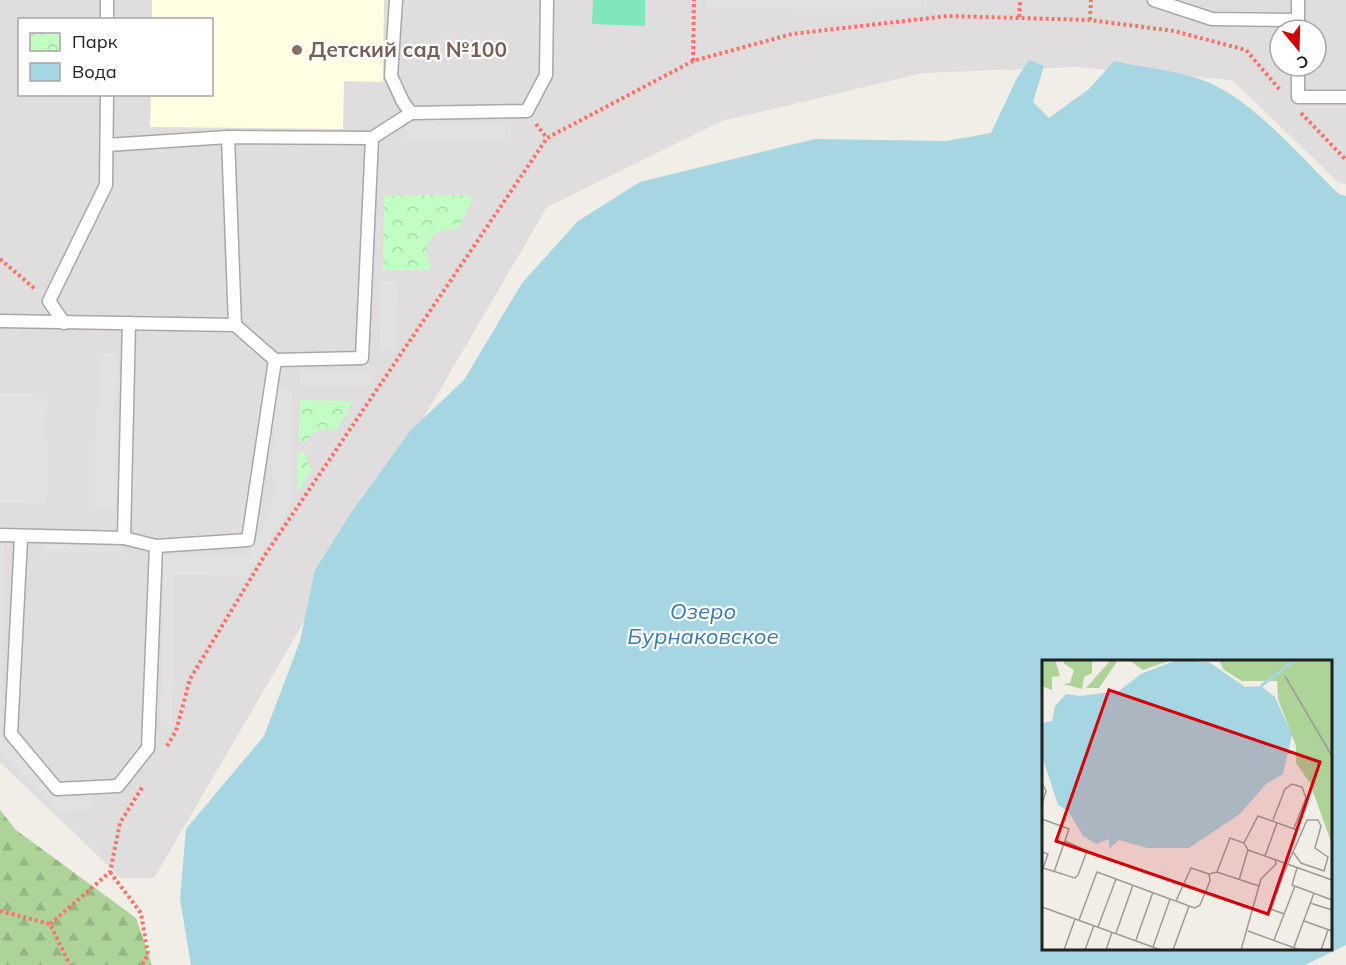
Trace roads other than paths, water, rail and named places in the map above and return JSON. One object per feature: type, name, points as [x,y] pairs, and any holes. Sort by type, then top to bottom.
[{"type":"lane","points":[[107,0],[107,18]]},
{"type":"lane","points":[[396,0],[391,76],[403,102],[411,112]]},
{"type":"lane","points":[[107,145],[228,138],[372,138],[411,112],[527,111],[546,75],[547,0]]},
{"type":"lane","points":[[1154,0],[1212,19],[1268,23]]},
{"type":"lane","points":[[1298,0],[1298,18]]},
{"type":"lane","points":[[1298,78],[1298,97],[1346,97]]},
{"type":"lane","points":[[64,322],[49,301],[106,185],[107,96]]},
{"type":"lane","points":[[228,138],[235,325]]},
{"type":"lane","points":[[0,321],[235,325],[275,360],[362,358],[372,138]]},
{"type":"lane","points":[[124,538],[129,323]]},
{"type":"lane","points":[[0,536],[124,538],[156,546],[248,540],[275,360]]},
{"type":"lane","points":[[21,538],[11,734],[57,789],[118,786],[148,747],[156,546]]},
{"type":"water","name":"Озеро Бурнаковское","points":[[1029,60],[1044,66],[1033,102],[1049,118],[1089,89],[1114,61],[1194,77],[1223,90],[1259,116],[1339,194],[1346,196],[1346,945],[1305,965],[191,965],[180,899],[186,829],[264,736],[300,641],[315,570],[351,513],[410,431],[464,380],[522,283],[578,221],[640,182],[815,139],[946,141],[991,133],[1017,78]]},
{"type":"place","name":"Детский сад №100","points":[[297,50]]}]
